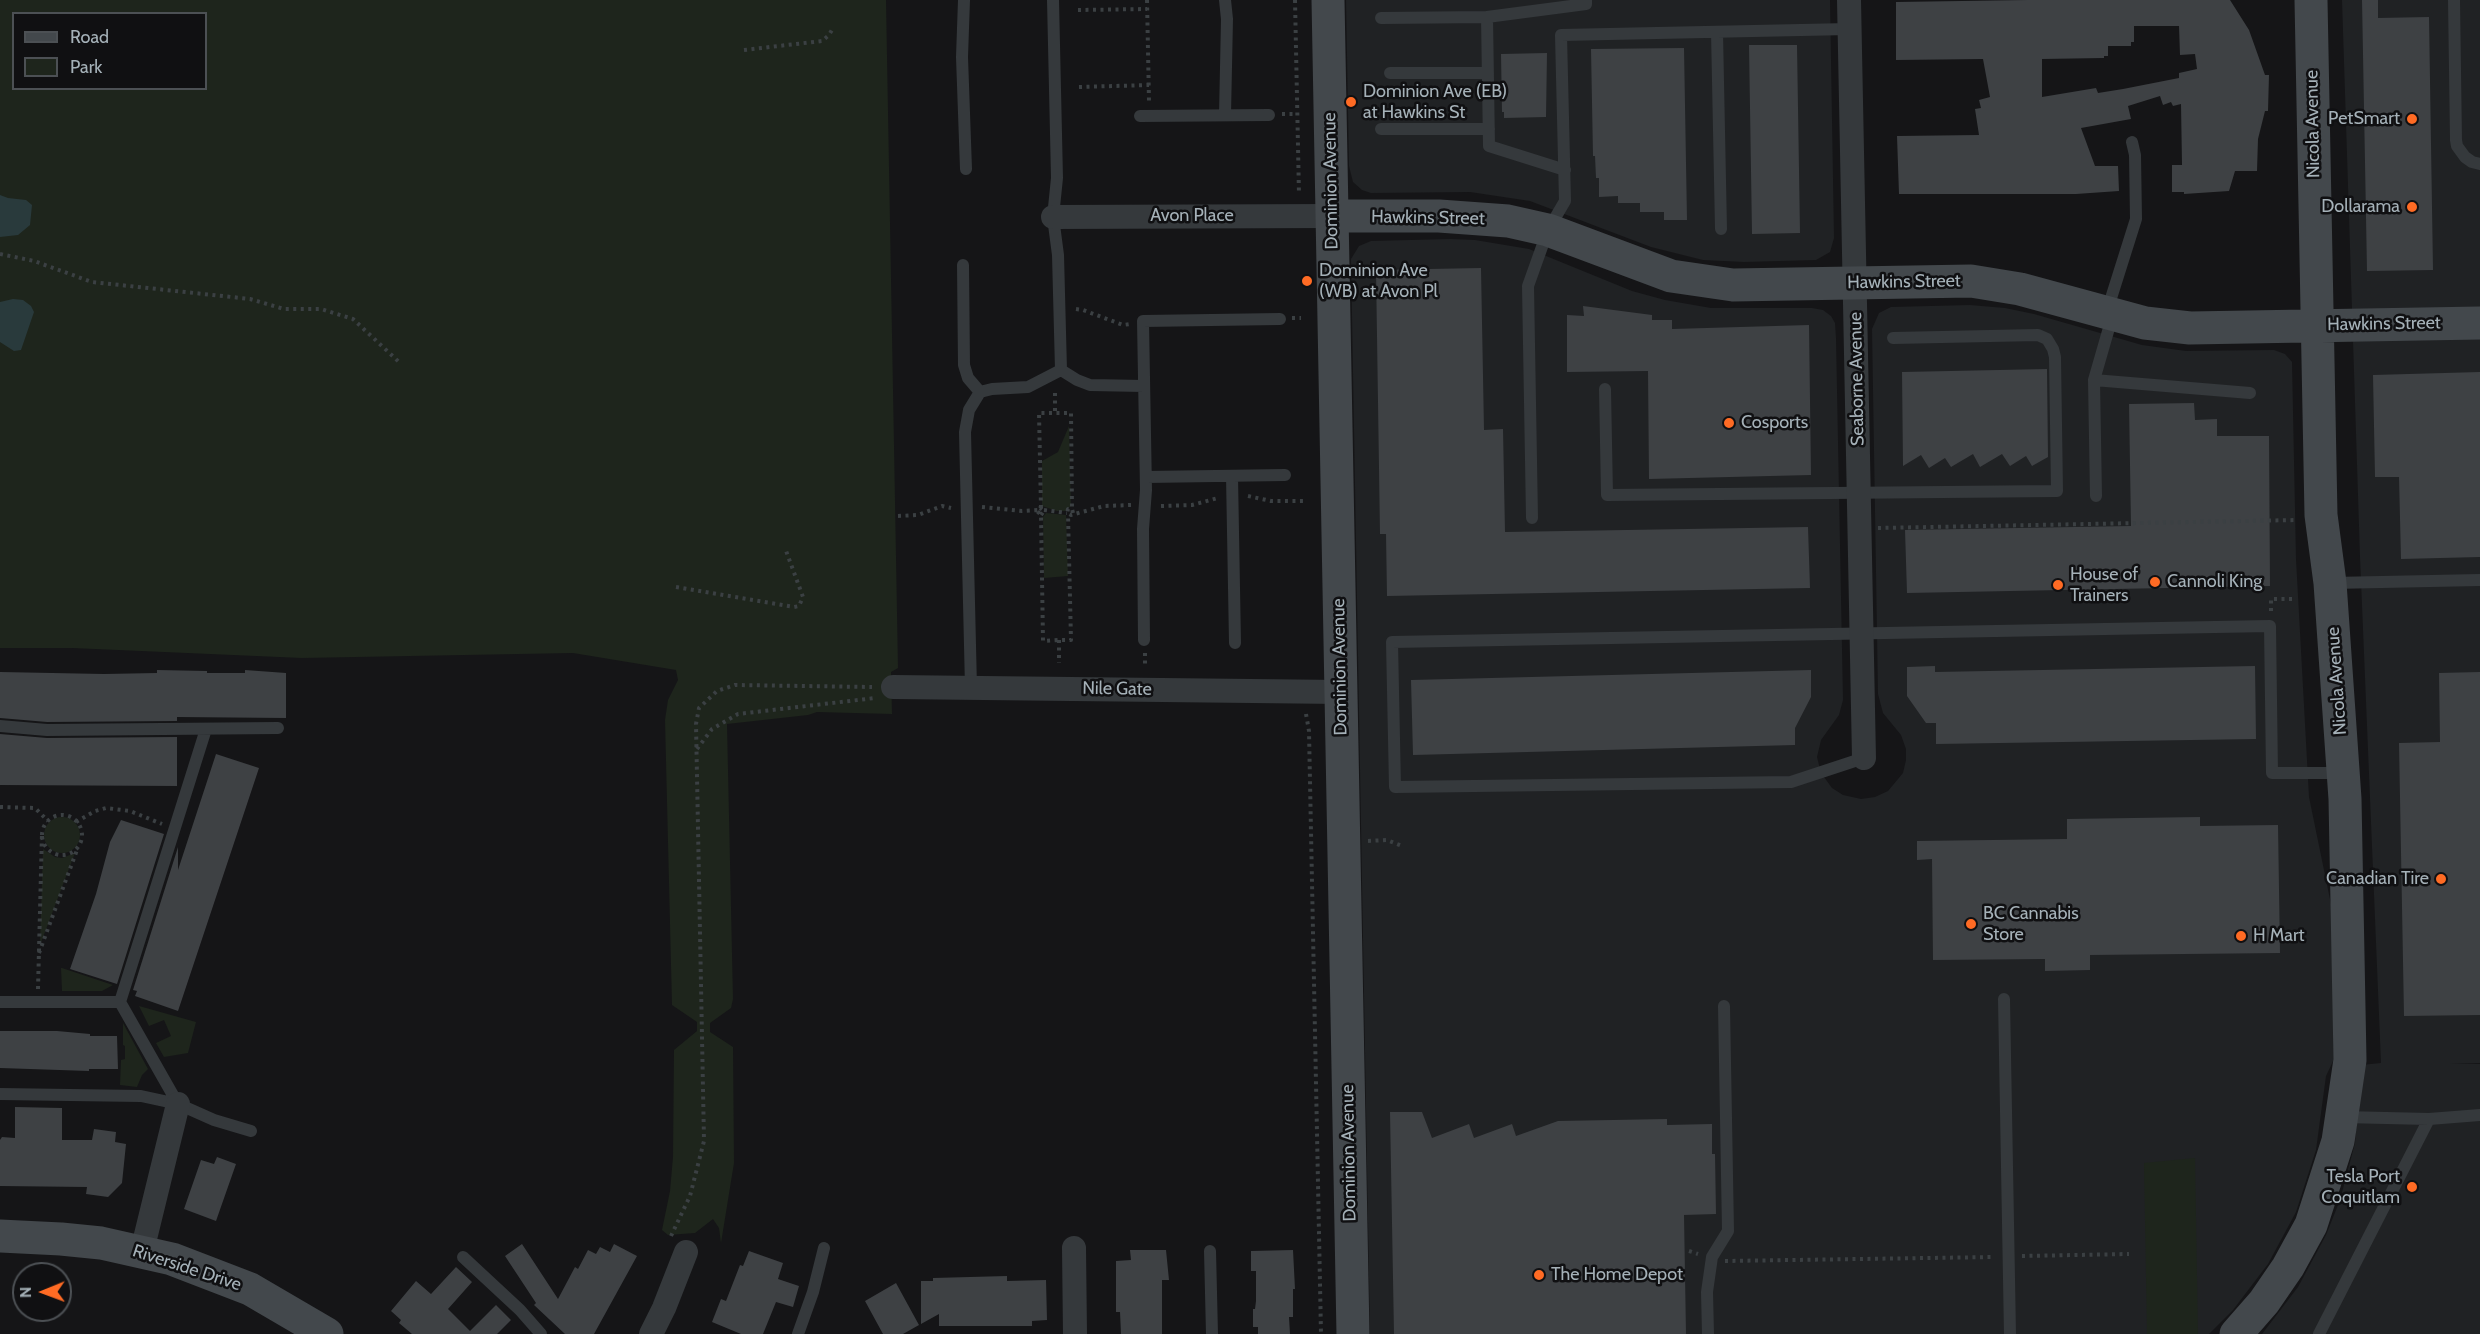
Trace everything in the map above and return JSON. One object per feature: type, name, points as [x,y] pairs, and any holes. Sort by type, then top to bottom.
[{"type":"street","name":"Dominion Avenue","points":[[1328,0],[1353,1334]]},
{"type":"street","name":"Seaborne Avenue","points":[[1849,0],[1864,758]]},
{"type":"street","name":"Nicola Avenue","points":[[2236,1334],[2270,1294],[2311,1225],[2330,1170],[2343,1116],[2350,1060],[2344,773],[2331,583],[2322,519],[2316,325],[2311,0]]},
{"type":"street","name":"Avon Place","points":[[1053,217],[1332,216]]},
{"type":"street","name":"Hawkins Street","points":[[1332,216],[1481,217],[1508,220],[1548,230],[1671,276],[1732,285],[1971,281],[2020,289],[2145,323],[2190,328],[2480,323]]},
{"type":"street","name":"Nile Gate","points":[[893,687],[1341,692]]},
{"type":"street","points":[[142,1251],[178,1104]]},
{"type":"street","name":"Riverside Drive","points":[[0,1236],[61,1239],[142,1251],[201,1269],[242,1286],[286,1308],[327,1334]]},
{"type":"street","points":[[1074,1248],[1076,1334]]},
{"type":"street","points":[[651,1334],[686,1252]]},
{"type":"lane","points":[[964,0],[966,169]]},
{"type":"lane","points":[[1053,0],[1057,178],[1053,217],[1059,255],[1061,370]]},
{"type":"lane","points":[[1225,0],[1227,12],[1225,115]]},
{"type":"lane","points":[[1381,18],[1486,17],[1586,4],[1586,0]]},
{"type":"lane","points":[[2454,0],[2457,147],[2465,157],[2480,164]]},
{"type":"lane","points":[[1486,17],[1490,146],[1565,170]]},
{"type":"lane","points":[[1532,518],[1528,286],[1548,230],[1565,201],[1561,35],[1849,29]]},
{"type":"lane","points":[[1717,32],[1721,228]]},
{"type":"lane","points":[[1390,73],[1488,73]]},
{"type":"lane","points":[[1145,116],[1269,115]]},
{"type":"lane","points":[[1381,129],[1489,129]]},
{"type":"lane","points":[[2096,496],[2094,380],[2136,219],[2135,154],[2132,142]]},
{"type":"lane","points":[[963,265],[964,365],[968,378],[980,392]]},
{"type":"lane","points":[[1144,640],[1143,529],[1146,477],[1143,321],[1280,319]]},
{"type":"lane","points":[[1605,389],[1607,495],[2057,491],[2055,357],[2054,349],[2046,339],[2038,335],[1893,338]]},
{"type":"lane","points":[[1061,370],[1090,385],[1144,386]]},
{"type":"lane","points":[[971,688],[965,432],[969,410],[980,392],[1000,388],[1029,387],[1061,370]]},
{"type":"lane","points":[[2094,380],[2250,393]]},
{"type":"lane","points":[[1146,477],[1285,475]]},
{"type":"lane","points":[[1232,476],[1235,643]]},
{"type":"lane","points":[[2331,583],[2480,580]]},
{"type":"lane","points":[[1864,758],[1791,782],[1395,786],[1392,642],[2270,627],[2272,773],[2344,773]]},
{"type":"lane","points":[[0,726],[47,730],[278,728]]},
{"type":"lane","points":[[178,1104],[120,1002],[177,828],[206,729]]},
{"type":"lane","points":[[2004,999],[2010,1334]]},
{"type":"lane","points":[[0,1002],[120,1002]]},
{"type":"lane","points":[[1708,1334],[1707,1292],[1712,1257],[1728,1231],[1724,1006]]},
{"type":"lane","points":[[0,1094],[141,1096],[178,1104],[214,1120],[252,1131]]},
{"type":"lane","points":[[2343,1116],[2429,1119],[2480,1115]]},
{"type":"lane","points":[[2319,1334],[2429,1119]]},
{"type":"lane","points":[[798,1334],[813,1292],[824,1248]]},
{"type":"lane","points":[[1210,1251],[1212,1334]]},
{"type":"lane","points":[[463,1257],[520,1310],[541,1334]]},
{"type":"path","points":[[1145,116],[1149,85],[1147,0]]},
{"type":"path","points":[[1295,0],[1299,199]]},
{"type":"path","points":[[1078,10],[1148,9]]},
{"type":"path","points":[[744,50],[822,41],[833,28]]},
{"type":"path","points":[[1079,87],[1149,85]]},
{"type":"path","points":[[0,254],[34,261],[92,282],[250,299],[284,309],[321,309],[353,319],[399,362]]},
{"type":"path","points":[[1076,309],[1123,325],[1143,324]]},
{"type":"path","points":[[1054,393],[1055,413]]},
{"type":"path","points":[[1039,413],[1071,413],[1071,640],[1043,641],[1041,511],[1039,413]]},
{"type":"path","points":[[1242,496],[1272,501],[1304,501]]},
{"type":"path","points":[[1154,507],[1192,505],[1219,497]]},
{"type":"path","points":[[976,507],[994,506],[1022,511],[1070,512],[1113,505],[1135,505]]},
{"type":"path","points":[[898,516],[925,514],[942,507],[958,507]]},
{"type":"path","points":[[1860,528],[2322,519]]},
{"type":"path","points":[[676,587],[799,606],[803,597],[785,548]]},
{"type":"path","points":[[2271,599],[2293,598]]},
{"type":"path","points":[[1059,640],[1059,663]]},
{"type":"path","points":[[686,1252],[669,1244],[690,1196],[704,1141],[696,750],[696,724],[699,708],[710,696],[735,686],[893,687]]},
{"type":"path","points":[[696,750],[712,729],[738,714],[860,701],[881,696],[893,687]]},
{"type":"path","points":[[1306,714],[1310,731],[1321,1334]]},
{"type":"path","points":[[0,807],[35,808],[48,821]]},
{"type":"path","points":[[76,822],[95,811],[115,808],[177,828]]},
{"type":"path","points":[[38,957],[82,832],[76,822],[64,815],[58,815],[48,821],[42,833],[38,957],[38,1002]]},
{"type":"path","points":[[42,833],[45,846],[56,854],[69,854],[79,845]]},
{"type":"path","points":[[1343,841],[1387,840],[1402,846]]},
{"type":"path","points":[[1689,1251],[1729,1262],[2130,1254]]},
{"type":"shaded area","points":[[1346,0],[1830,0],[1834,238],[1830,252],[1816,260],[1744,262],[1703,260],[1651,247],[1530,201],[1470,192],[1371,193],[1362,190],[1353,182],[1349,166]]},
{"type":"shaded area","points":[[2342,0],[2480,0],[2480,1063],[2450,1063],[2480,1064],[2480,1334],[2262,1334],[2298,1287],[2326,1235],[2340,1200],[2355,1143],[2361,1065],[2381,1063],[2360,557]]},
{"type":"shaded area","points":[[0,195],[26,200],[32,205],[30,225],[18,235],[0,237]]},
{"type":"shaded area","points":[[1475,240],[1529,249],[1632,291],[1665,300],[1711,308],[1812,308],[1823,310],[1831,316],[1835,323],[1836,338],[1843,700],[1839,715],[1821,740],[1817,757],[1821,773],[1832,788],[1843,795],[1861,799],[1875,797],[1888,791],[1903,773],[1906,760],[1906,749],[1901,735],[1883,713],[1878,694],[1872,329],[1879,313],[1891,307],[1970,305],[2005,308],[2142,345],[2186,351],[2274,350],[2285,354],[2292,362],[2296,559],[2309,797],[2332,909],[2334,1059],[2326,1076],[2316,1150],[2296,1212],[2268,1264],[2233,1310],[2209,1334],[1370,1334],[1351,259],[1359,246],[1371,241]]},
{"type":"shaded area","points":[[13,299],[23,300],[31,306],[34,312],[21,350],[14,351],[0,342],[0,302]]},
{"type":"green space","points":[[0,0],[886,0],[898,668],[891,672],[892,714],[817,712],[727,724],[733,999],[731,1008],[710,1023],[710,1032],[733,1047],[734,1163],[721,1243],[719,1228],[713,1219],[695,1233],[668,1235],[662,1230],[670,1191],[673,1157],[674,1050],[697,1031],[697,1022],[672,1005],[665,720],[668,700],[678,680],[676,670],[573,653],[302,658],[72,648],[0,648]]},
{"type":"green space","points":[[1069,426],[1071,506],[1065,511],[1057,511],[1042,506],[1042,461],[1058,452]]},
{"type":"green space","points":[[1046,513],[1066,515],[1068,576],[1044,578],[1043,517]]},
{"type":"green space","points":[[62,817],[75,822],[80,835],[75,848],[62,853],[49,848],[44,835],[49,822]]},
{"type":"green space","points":[[43,849],[55,857],[62,858],[75,853],[40,945]]},
{"type":"green space","points":[[61,968],[113,985],[102,991],[62,991]]},
{"type":"green space","points":[[139,1006],[196,1022],[188,1053],[164,1057],[156,1043],[171,1036],[164,1020],[149,1026]]},
{"type":"green space","points":[[123,1023],[148,1069],[142,1075],[137,1087],[120,1085],[121,1060],[125,1059]]},
{"type":"green space","points":[[2195,1158],[2198,1334],[2147,1334],[2144,1163]]},
{"type":"building","points":[[2230,0],[2249,30],[2265,75],[2269,75],[2268,111],[2265,111],[2258,139],[2257,171],[2235,171],[2229,191],[2184,194],[2184,192],[2172,192],[2172,165],[2182,165],[2181,104],[2173,106],[2171,102],[2163,105],[2160,96],[2128,106],[2131,119],[2081,128],[2095,166],[2118,166],[2119,191],[2076,194],[1899,194],[1897,136],[1979,135],[1975,109],[1981,108],[1979,100],[1990,97],[1983,59],[1896,60],[1896,2]],"holes":[[[2134,26],[2179,26],[2180,55],[2195,54],[2197,69],[2179,73],[2179,78],[2123,89],[2098,93],[2096,88],[2042,97],[2042,59],[2104,58],[2108,56],[2108,46],[2131,46],[2131,42],[2134,42]]]},
{"type":"building","points":[[2362,0],[2378,0],[2378,18],[2429,17],[2433,270],[2367,271]]},
{"type":"building","points":[[1749,45],[1797,45],[1800,233],[1752,234]]},
{"type":"building","points":[[1684,48],[1687,220],[1664,220],[1664,212],[1640,212],[1640,203],[1618,203],[1618,196],[1599,197],[1599,178],[1596,178],[1595,156],[1593,156],[1591,49]]},
{"type":"building","points":[[1547,53],[1546,117],[1504,118],[1501,54]]},
{"type":"building","points":[[1481,268],[1484,430],[1503,429],[1505,532],[1808,527],[1810,588],[1387,596],[1386,534],[1380,534],[1376,270]]},
{"type":"building","name":"Cosports","points":[[1583,306],[1652,315],[1652,320],[1672,320],[1672,329],[1809,325],[1811,475],[1649,479],[1648,371],[1567,372],[1567,315],[1584,316]]},
{"type":"building","points":[[2047,369],[2048,457],[2032,466],[2026,456],[2010,466],[2002,454],[1980,467],[1973,454],[1951,467],[1945,458],[1929,468],[1921,455],[1903,466],[1902,372]]},
{"type":"building","points":[[2480,372],[2480,557],[2401,559],[2399,477],[2375,477],[2373,375]]},
{"type":"building","points":[[2194,403],[2195,420],[2217,419],[2217,436],[2269,436],[2270,586],[1907,593],[1905,530],[2131,526],[2129,404]]},
{"type":"building","points":[[1935,666],[1935,672],[2255,666],[2256,739],[1936,744],[1936,723],[1926,723],[1907,696],[1907,667]]},
{"type":"building","points":[[157,670],[245,673],[245,670],[286,673],[286,718],[177,717],[177,721],[47,722],[0,718],[0,672],[104,674],[157,673]]},
{"type":"building","points":[[1811,670],[1811,697],[1795,728],[1795,745],[1413,755],[1411,680]]},
{"type":"building","name":"Canadian Tire","points":[[2480,672],[2480,1015],[2404,1016],[2399,743],[2440,742],[2439,673]]},
{"type":"building","points":[[0,734],[47,738],[177,737],[177,786],[0,785]]},
{"type":"building","points":[[216,754],[259,768],[178,1011],[135,996],[137,991],[133,990],[178,847],[178,870]]},
{"type":"building","points":[[2200,817],[2200,826],[2278,825],[2280,953],[2090,955],[2090,970],[2045,971],[2045,959],[1933,960],[1932,859],[1917,860],[1917,841],[2067,839],[2067,819]]},
{"type":"building","points":[[121,820],[164,834],[117,984],[70,969],[96,894],[110,842]]},
{"type":"building","points":[[0,1031],[57,1031],[90,1034],[90,1036],[117,1036],[118,1069],[89,1069],[89,1071],[0,1068]]},
{"type":"building","points":[[15,1107],[62,1108],[62,1140],[92,1140],[94,1129],[116,1132],[115,1142],[126,1144],[122,1183],[108,1197],[86,1194],[87,1187],[0,1186],[0,1140],[2,1137],[15,1138]]},
{"type":"building","name":"The Home Depot","points":[[1390,1112],[1422,1112],[1432,1138],[1469,1124],[1474,1138],[1512,1124],[1516,1136],[1558,1121],[1667,1119],[1667,1125],[1712,1124],[1716,1214],[1684,1215],[1686,1334],[1394,1334]]},
{"type":"building","points":[[217,1157],[236,1164],[216,1221],[184,1209],[201,1160],[214,1164]]},
{"type":"building","points":[[522,1244],[558,1299],[575,1267],[578,1269],[588,1250],[596,1254],[600,1247],[610,1252],[614,1244],[637,1256],[594,1334],[565,1334],[534,1305],[536,1303],[505,1256]]},
{"type":"building","points":[[1130,1250],[1166,1250],[1169,1280],[1162,1280],[1162,1334],[1121,1334],[1120,1312],[1116,1312],[1116,1261],[1131,1260]]},
{"type":"building","points":[[1293,1250],[1295,1289],[1293,1289],[1293,1317],[1289,1317],[1290,1334],[1258,1334],[1258,1327],[1253,1327],[1256,1271],[1251,1271],[1251,1251]]},
{"type":"building","points":[[749,1251],[783,1263],[778,1279],[799,1286],[793,1307],[776,1302],[763,1334],[741,1334],[712,1322],[721,1299],[726,1301],[740,1265],[743,1266]]},
{"type":"building","points":[[456,1267],[472,1282],[448,1309],[470,1331],[496,1305],[511,1320],[497,1334],[412,1334],[399,1323],[401,1320],[391,1311],[416,1281],[431,1294]]},
{"type":"building","points":[[1007,1276],[1007,1281],[1046,1280],[1047,1320],[1032,1321],[1032,1326],[939,1326],[939,1314],[921,1324],[921,1281],[933,1281],[933,1278]]},
{"type":"building","points":[[896,1283],[919,1325],[903,1334],[883,1334],[865,1301]]},
{"type":"place","name":"Dominion Ave (EB) at Hawkins St","points":[[1351,102]]},
{"type":"place","name":"PetSmart","points":[[2412,119]]},
{"type":"place","name":"Dollarama","points":[[2412,207]]},
{"type":"place","name":"Dominion Ave (WB) at Avon Pl","points":[[1307,281]]},
{"type":"place","name":"Cosports","points":[[1729,423]]},
{"type":"place","name":"Cannoli King","points":[[2155,582]]},
{"type":"place","name":"House of Trainers","points":[[2058,585]]},
{"type":"place","name":"Canadian Tire","points":[[2441,879]]},
{"type":"place","name":"BC Cannabis Store","points":[[1971,924]]},
{"type":"place","name":"H Mart","points":[[2241,936]]},
{"type":"place","name":"Tesla Port Coquitlam","points":[[2412,1187]]},
{"type":"place","name":"The Home Depot","points":[[1539,1275]]}]
